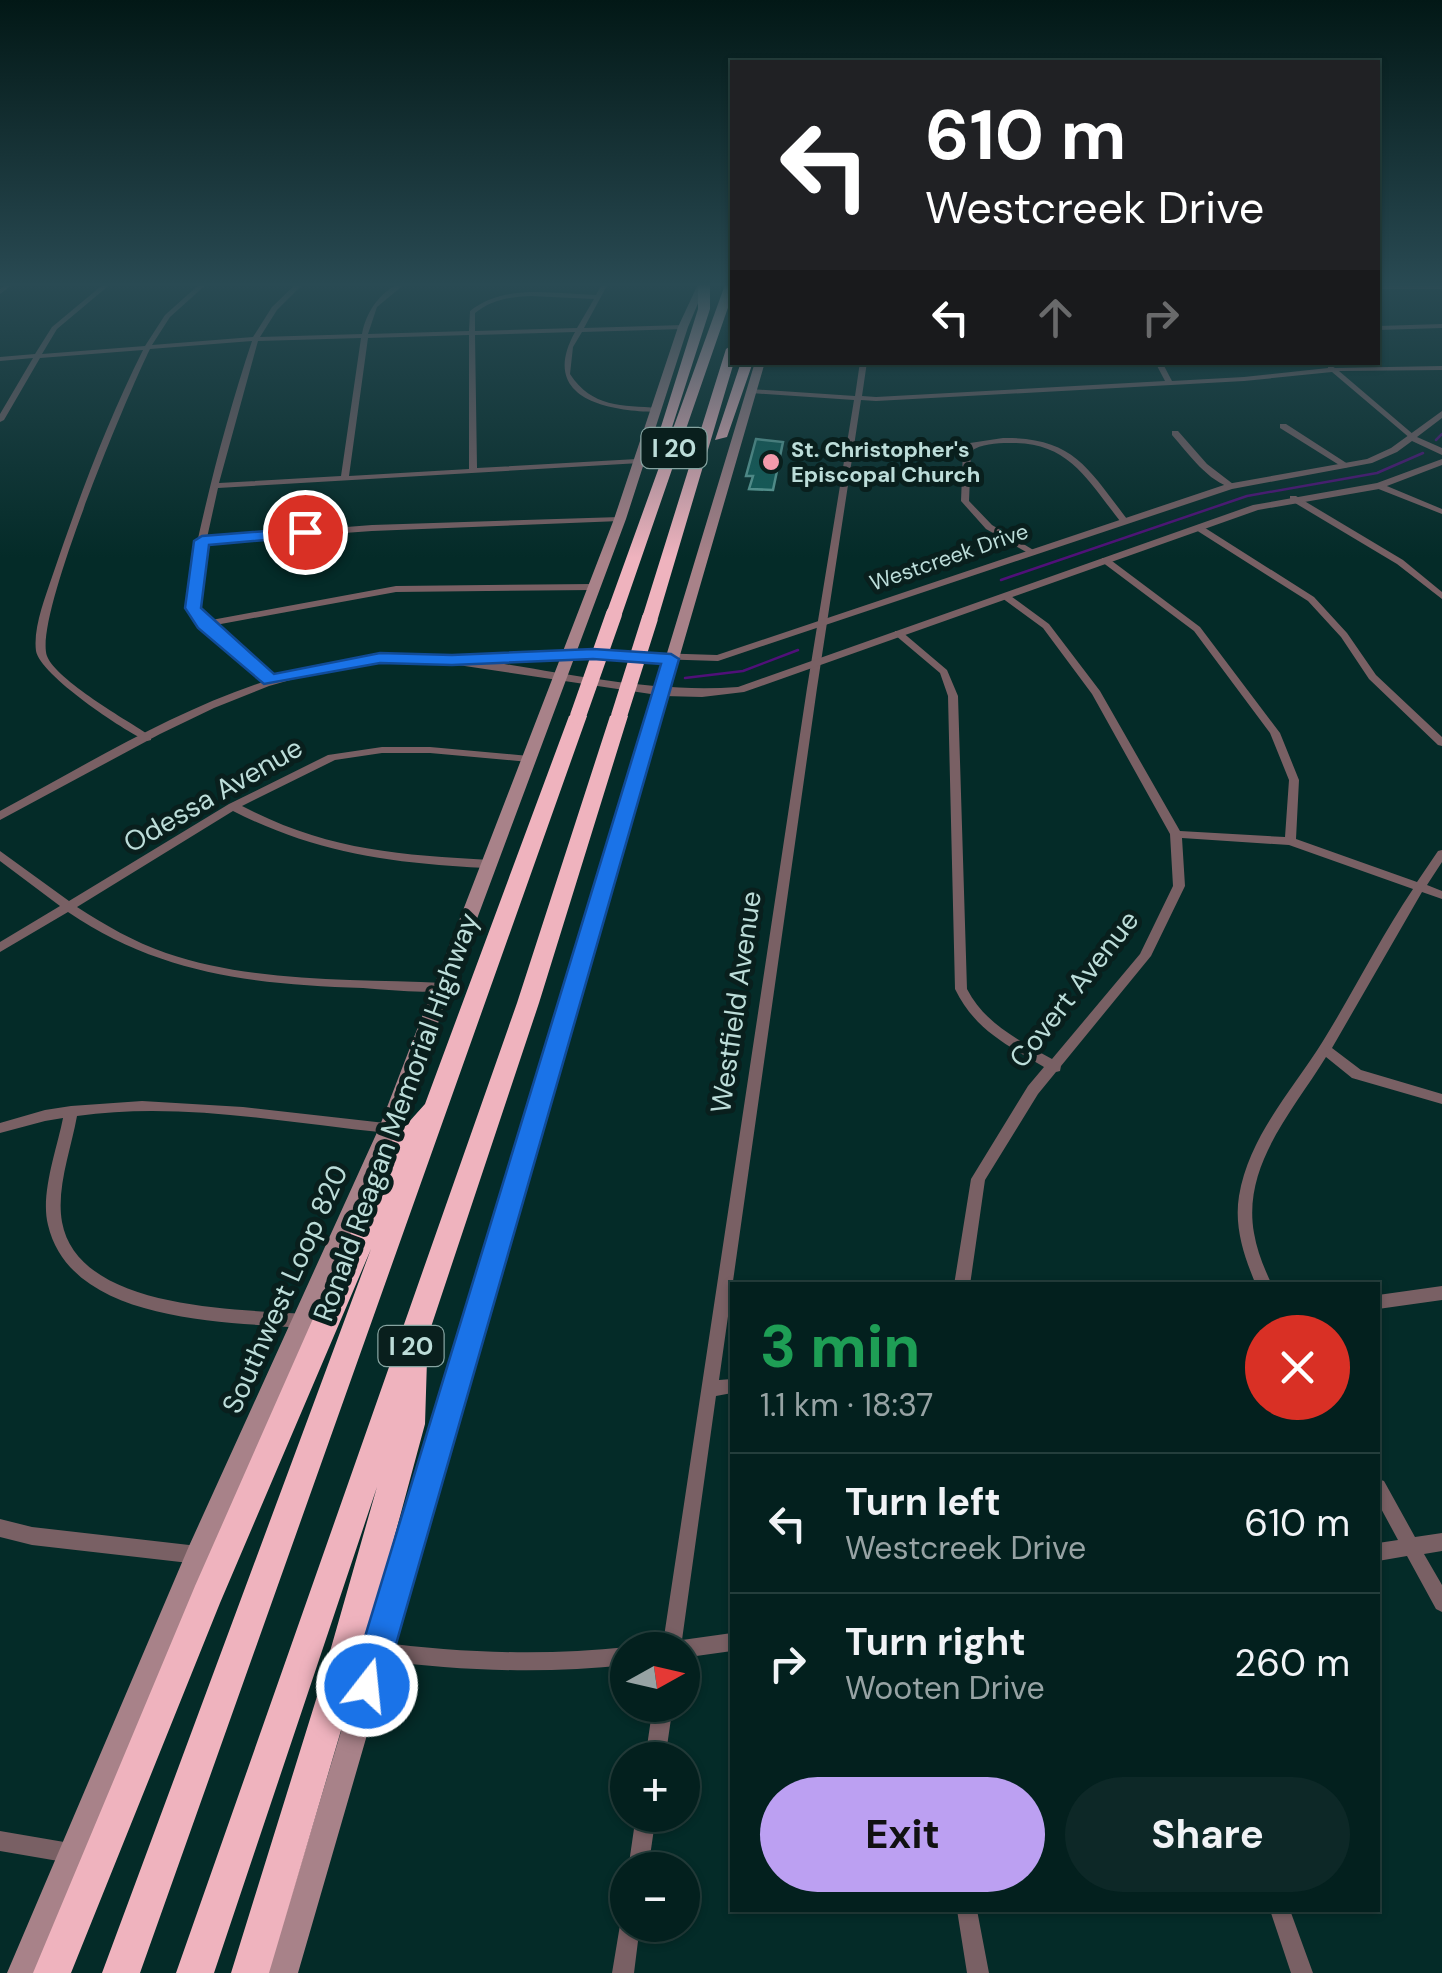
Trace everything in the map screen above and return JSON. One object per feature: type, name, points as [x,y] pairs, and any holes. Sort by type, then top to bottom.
[{"type":"highway","points":[[662,482],[655,463],[683,374]]},
{"type":"highway","name":"Ronald Reagan Memorial Highway","points":[[120,1973],[700,374]]},
{"type":"highway","name":"I 20","points":[[195,1973],[414,1334],[619,716],[724,374]]},
{"type":"highway","points":[[695,470],[711,459],[743,374]]},
{"type":"highway","points":[[52,1973],[206,1596],[404,1142],[440,1099]]},
{"type":"highway","points":[[250,1973],[336,1690],[410,1424],[414,1334]]},
{"type":"main road","name":"Southwest Loop 820","points":[[22,1973],[198,1555],[389,1128],[620,520],[667,374]]},
{"type":"main road","points":[[283,1973],[756,374]]},
{"type":"street","points":[[0,420],[25,374]]},
{"type":"street","points":[[138,374],[50,599],[40,640],[50,669],[147,738]]},
{"type":"street","points":[[246,374],[202,541],[193,608],[204,624],[270,680]]},
{"type":"street","points":[[344,477],[358,374]]},
{"type":"street","points":[[472,374],[473,469]]},
{"type":"street","points":[[567,374],[573,387],[610,406],[655,410]]},
{"type":"street","name":"Westfield Avenue","points":[[676,1632],[821,624],[861,374]]},
{"type":"street","points":[[1165,374],[1170,383]]},
{"type":"street","points":[[751,391],[856,399],[1170,383],[1253,374]]},
{"type":"street","points":[[1337,374],[1411,437],[1442,452]]},
{"type":"street","name":"Westcreek Drive","points":[[0,816],[147,738],[270,680],[380,658],[718,658],[1230,486],[1384,456],[1442,414]]},
{"type":"street","points":[[1283,426],[1347,466]]},
{"type":"street","points":[[1175,432],[1204,466],[1230,486]]},
{"type":"street","points":[[1031,551],[975,516],[964,491],[966,450],[986,442],[1049,442],[1072,454],[1123,519]]},
{"type":"street","points":[[216,486],[637,461]]},
{"type":"street","name":"Westcreek Drive","points":[[452,660],[662,694],[740,690],[1199,528],[1293,498],[1380,486],[1442,462]]},
{"type":"street","points":[[1380,486],[1442,512]]},
{"type":"street","points":[[1293,498],[1400,562],[1442,596]]},
{"type":"street","points":[[202,541],[372,528],[620,520]]},
{"type":"street","points":[[1199,528],[1311,598],[1344,635],[1372,677],[1442,742]]},
{"type":"street","points":[[1105,560],[1183,615],[1275,734],[1294,780],[1290,841]]},
{"type":"street","points":[[204,624],[396,588],[594,587]]},
{"type":"street","name":"Covert Avenue","points":[[962,1282],[978,1180],[1005,1130],[1157,938],[1178,886],[1176,834],[1077,663],[1046,626],[1004,596]]},
{"type":"street","points":[[898,633],[926,654],[950,682],[958,732],[961,989],[967,1006],[988,1026],[1055,1066]]},
{"type":"street","name":"Odessa Avenue","points":[[0,948],[233,806],[306,767],[347,754],[430,750],[529,759]]},
{"type":"street","points":[[233,806],[278,832],[346,852],[490,864]]},
{"type":"street","points":[[1176,834],[1290,841],[1420,884],[1442,895]]},
{"type":"street","points":[[1263,1282],[1247,1246],[1246,1193],[1276,1116],[1325,1049],[1420,884],[1442,854]]},
{"type":"street","points":[[0,855],[112,934],[183,962],[280,975],[444,987]]},
{"type":"street","points":[[1325,1049],[1357,1074],[1395,1089],[1442,1100]]},
{"type":"street","points":[[0,1128],[71,1111],[161,1108],[389,1128]]},
{"type":"street","points":[[71,1111],[56,1228],[66,1254],[93,1279],[169,1308],[304,1320]]},
{"type":"street","points":[[1380,1302],[1442,1293]]},
{"type":"street","points":[[710,1390],[730,1386]]},
{"type":"street","points":[[1380,1491],[1442,1603]]},
{"type":"street","points":[[0,1528],[32,1536],[198,1555]]},
{"type":"street","points":[[1380,1552],[1442,1542]]},
{"type":"street","points":[[700,1646],[730,1642]]},
{"type":"street","points":[[377,1651],[459,1662],[576,1663],[610,1658]]},
{"type":"street","points":[[0,1841],[70,1853]]},
{"type":"street","points":[[966,1912],[978,1973]]},
{"type":"street","points":[[1281,1912],[1302,1973]]},
{"type":"street","points":[[623,1973],[628,1942]]},
{"type":"building","name":"St. Christopher's Episcopal Church","points":[[756,439],[783,442],[773,490],[749,489],[753,476],[746,476]]},
{"type":"waterway","points":[[1436,440],[1442,434]]},
{"type":"waterway","points":[[1001,580],[1247,496],[1377,473],[1423,453]]},
{"type":"waterway","points":[[685,678],[743,671],[798,650]]},
{"type":"place","name":"St. Christopher's Episcopal Church","points":[[771,462]]},
{"type":"route","points":[[305,532],[202,541],[193,608],[204,624],[270,680],[324,666],[380,658],[452,660],[626,654],[671,659],[367,1686]]}]
